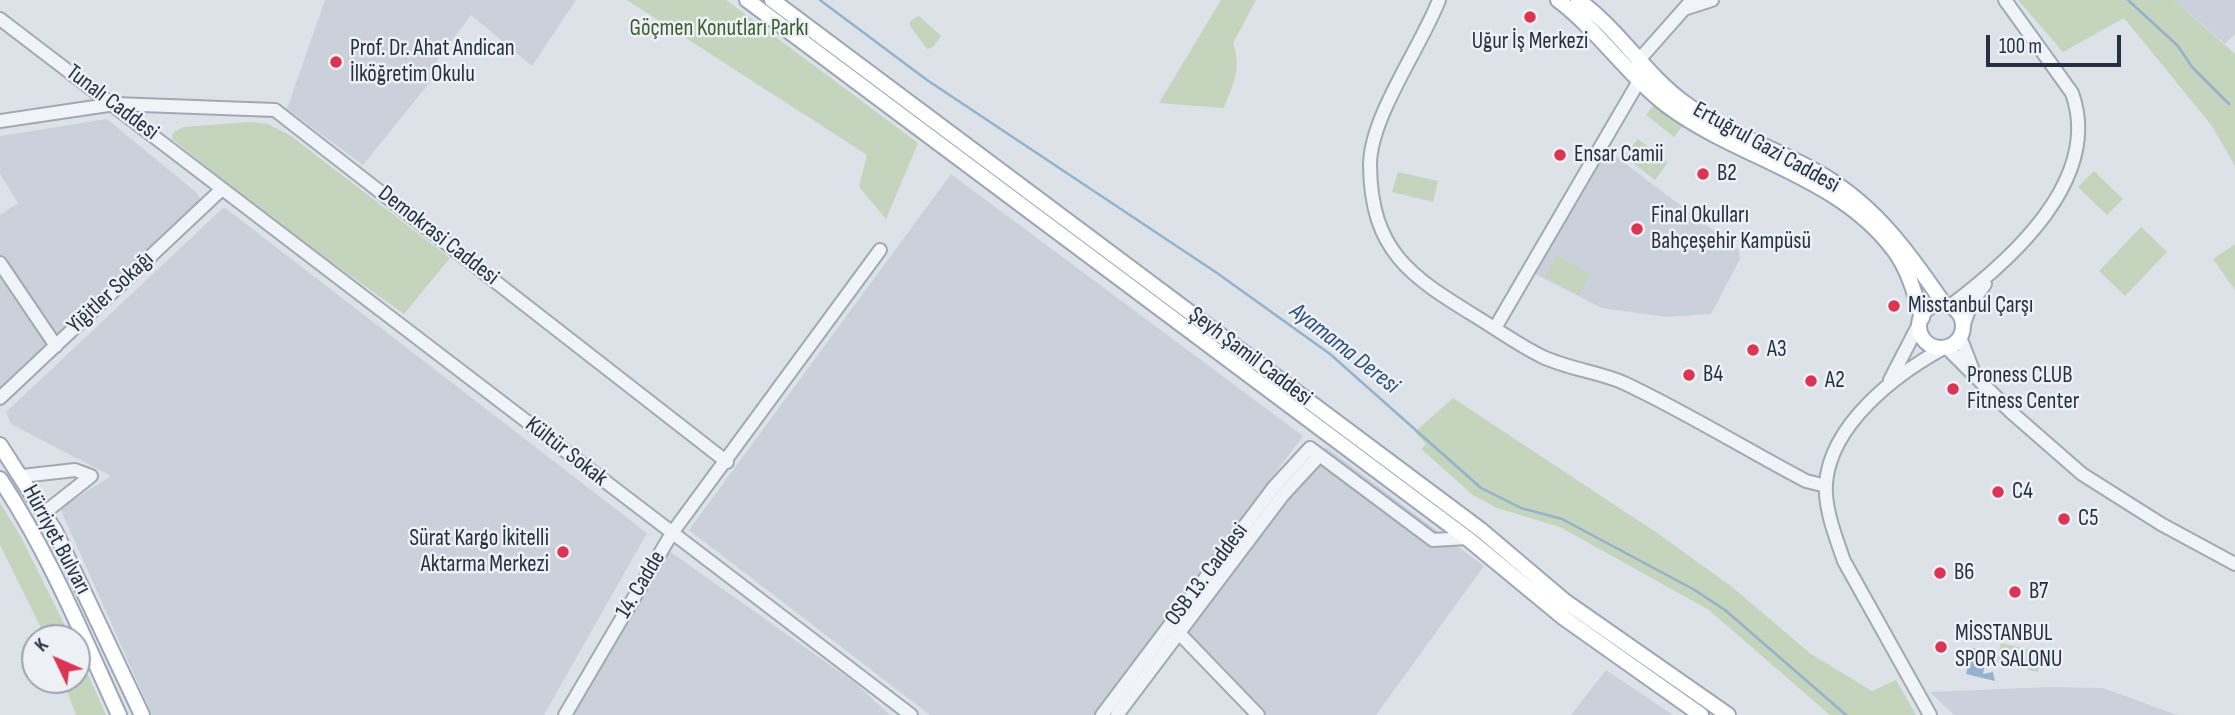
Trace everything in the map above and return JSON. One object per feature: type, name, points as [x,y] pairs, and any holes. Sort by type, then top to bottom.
[{"type":"main road","name":"Şeyh Şamil Caddesi","points":[[747,0],[1468,538],[1564,618],[1701,715]]},
{"type":"main road","name":"Şeyh Şamil Caddesi","points":[[772,0],[1481,530],[1566,602],[1728,715]]},
{"type":"main road","name":"Ertuğrul Gazi Caddesi","points":[[1558,0],[1639,81],[1694,125],[1817,186],[1859,216],[1894,249],[1906,270],[1920,321]]},
{"type":"main road","name":"Ertuğrul Gazi Caddesi","points":[[1578,0],[1684,103],[1703,116],[1817,173],[1853,197],[1893,233],[1947,305]]},
{"type":"main road","points":[[1947,305],[1959,313],[1961,332],[1945,348],[1935,348],[1924,340],[1920,321],[1932,306],[1947,305]]},
{"type":"main road","name":"Hürriyet Bulvarı","points":[[0,445],[44,513],[81,582],[142,715]]},
{"type":"main road","name":"Hürriyet Bulvarı","points":[[0,479],[30,524],[119,715]]},
{"type":"street","points":[[1439,0],[1376,137],[1370,164],[1379,218],[1392,250],[1402,266],[1423,284],[1543,357],[1629,386],[1806,481],[1826,486]]},
{"type":"street","points":[[1495,328],[1639,81],[1638,61],[1690,4],[1712,0]]},
{"type":"street","points":[[1974,373],[1961,332],[1971,304],[1994,272],[2036,228],[2058,192],[2074,156],[2079,122],[2072,93],[2060,72],[2005,0]]},
{"type":"street","name":"Tunalı Caddesi","points":[[0,19],[222,189]]},
{"type":"street","name":"Demokrasi Caddesi","points":[[0,121],[114,104],[275,110],[727,462]]},
{"type":"street","name":"Yiğitler Sokağı","points":[[0,398],[222,189]]},
{"type":"street","name":"Kültür Sokak","points":[[222,189],[911,715]]},
{"type":"street","name":"14. Cadde","points":[[565,715],[672,534],[880,250]]},
{"type":"street","points":[[0,263],[56,346]]},
{"type":"street","points":[[1947,305],[1994,272]]},
{"type":"street","points":[[1920,321],[1886,386],[1842,441],[1828,470],[1826,486],[1833,528],[1844,561],[1930,715]]},
{"type":"street","points":[[1886,386],[1903,372],[1945,348],[1974,373],[2011,412],[2082,474],[2161,524],[2235,565]]},
{"type":"street","name":"OSB 13. Caddesi","points":[[1102,715],[1274,487],[1310,448],[1319,456],[1283,495],[1117,715]]},
{"type":"street","points":[[1319,456],[1433,540],[1468,538]]},
{"type":"street","points":[[22,476],[75,470],[91,476],[44,513]]},
{"type":"street","points":[[1172,623],[1178,635],[1258,715]]},
{"type":"shaded area","points":[[325,0],[576,0],[532,66],[471,15],[436,62],[439,71],[363,165],[287,109]]},
{"type":"shaded area","points":[[2174,0],[2235,0],[2235,34],[2225,44]]},
{"type":"shaded area","points":[[107,119],[197,193],[201,200],[0,392],[0,215],[18,203],[0,174],[0,136]]},
{"type":"shaded area","name":"Final Okulları Bahçeşehir Kampüsü","points":[[1605,148],[1739,250],[1740,259],[1711,314],[1667,317],[1602,308],[1535,274]]},
{"type":"shaded area","points":[[951,174],[1303,436],[1094,715],[930,715],[689,530]]},
{"type":"shaded area","points":[[224,207],[647,533],[544,715],[152,715],[60,508],[111,476],[11,424],[6,412]]},
{"type":"shaded area","points":[[1326,447],[1484,566],[1376,715],[1265,715],[1181,630]]},
{"type":"shaded area","points":[[665,548],[854,682],[890,715],[569,715]]},
{"type":"shaded area","points":[[1606,670],[1673,715],[1571,715]]},
{"type":"shaded area","points":[[2050,687],[2103,688],[2177,715],[1954,715],[1930,692]]},
{"type":"green space","name":"Göçmen Konutları Parkı","points":[[627,0],[726,0],[918,143],[886,219],[859,187],[867,155]]},
{"type":"green space","points":[[1221,0],[1256,0],[1233,43],[1236,68],[1224,108],[1159,103]]},
{"type":"green space","points":[[2018,0],[2174,0],[2235,54],[2235,166],[2212,126],[2124,18],[2063,52]]},
{"type":"green space","points":[[919,16],[941,36],[933,47],[927,49],[910,26],[910,21]]},
{"type":"green space","points":[[1656,102],[1684,124],[1674,137],[1646,115]]},
{"type":"green space","points":[[250,122],[268,124],[291,136],[450,258],[404,314],[282,227],[172,139],[173,133],[183,127]]},
{"type":"green space","points":[[1638,139],[1668,162],[1655,180],[1624,156]]},
{"type":"green space","points":[[2094,171],[2123,199],[2107,215],[2078,187]]},
{"type":"green space","points":[[1398,172],[1438,181],[1433,202],[1392,192]]},
{"type":"green space","points":[[2141,227],[2167,252],[2125,296],[2099,271]]},
{"type":"green space","points":[[2235,244],[2235,290],[2213,259]]},
{"type":"green space","points":[[1557,255],[1590,274],[1578,295],[1545,276]]},
{"type":"green space","points":[[1453,398],[1660,535],[1732,587],[1811,654],[1872,691],[1896,680],[1916,715],[1830,715],[1709,610],[1560,527],[1497,508],[1473,495],[1421,449],[1426,444],[1415,432]]},
{"type":"green space","points":[[0,503],[21,537],[64,624],[39,624],[0,545]]},
{"type":"green space","points":[[2001,643],[2043,653],[2038,672],[1997,662]]},
{"type":"green space","points":[[91,681],[106,715],[76,715],[68,694],[91,694]]},
{"type":"water","points":[[1972,648],[1987,651],[1983,674],[1993,672],[1995,681],[1966,674]]},
{"type":"waterway","name":"Ayamama Deresi","points":[[820,0],[927,80],[1217,273],[1330,354],[1481,488],[1521,508],[1562,519],[1693,589],[1725,610],[1846,715]]},
{"type":"waterway","points":[[2128,0],[2178,46],[2192,67],[2229,104]]},
{"type":"place","name":"Uğur İş Merkezi","points":[[1530,17]]},
{"type":"place","name":"Prof. Dr. Ahat Andican İlköğretim Okulu","points":[[336,62]]},
{"type":"place","name":"Ensar Camii","points":[[1560,155]]},
{"type":"place","name":"B2","points":[[1703,174]]},
{"type":"place","name":"Final Okulları Bahçeşehir Kampüsü","points":[[1637,229]]},
{"type":"place","name":"Misstanbul Çarşı","points":[[1894,306]]},
{"type":"place","name":"A3","points":[[1753,350]]},
{"type":"place","name":"B4","points":[[1689,375]]},
{"type":"place","name":"A2","points":[[1811,381]]},
{"type":"place","name":"Proness CLUB Fitness Center","points":[[1953,389]]},
{"type":"place","name":"C4","points":[[1998,492]]},
{"type":"place","name":"C5","points":[[2064,519]]},
{"type":"place","name":"Sürat Kargo İkitelli Aktarma Merkezi","points":[[563,552]]},
{"type":"place","name":"B6","points":[[1940,573]]},
{"type":"place","name":"B7","points":[[2015,592]]},
{"type":"place","name":"MİSSTANBUL SPOR SALONU","points":[[1941,647]]}]
